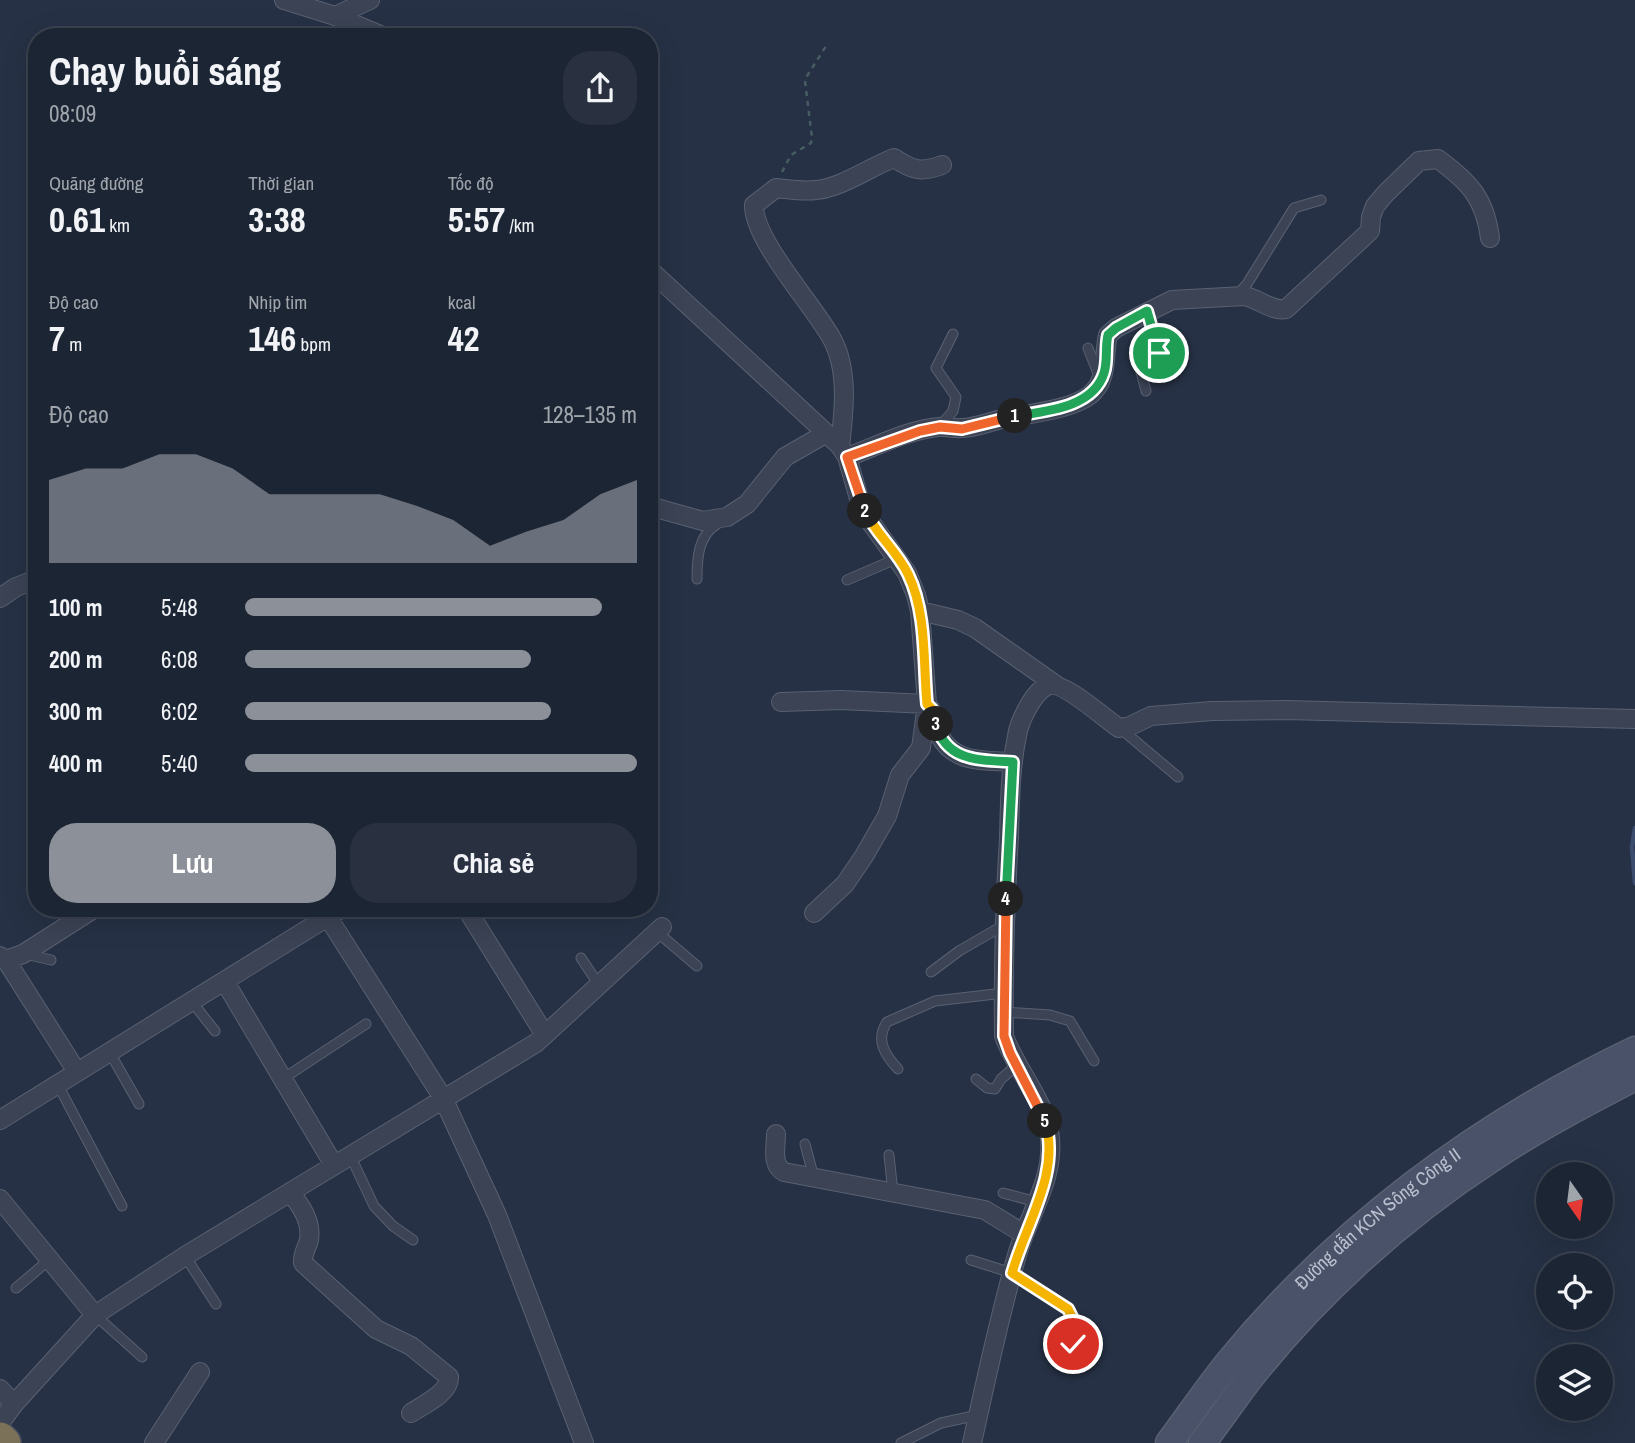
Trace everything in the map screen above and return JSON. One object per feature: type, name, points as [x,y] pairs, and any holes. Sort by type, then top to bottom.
[{"type":"highway","points":[[0,1439],[4,1443]]},
{"type":"street","points":[[284,0],[364,28]]},
{"type":"street","points":[[335,16],[370,0]]},
{"type":"street","points":[[814,913],[845,884],[864,856],[887,816],[900,775],[921,748],[927,704],[920,611],[908,573],[869,520],[860,502],[844,452],[844,396],[840,360],[833,340],[768,244],[754,213],[754,205],[776,188],[816,190],[844,181],[871,166],[894,158],[913,170],[926,171],[942,165]]},
{"type":"street","points":[[844,452],[920,431],[940,427],[962,429],[1056,409],[1089,396],[1101,381],[1105,370],[1108,335],[1147,311],[1172,300],[1253,298],[1279,310],[1292,305],[1370,231],[1375,206],[1386,193],[1419,161],[1428,158],[1438,159],[1478,197],[1488,216],[1490,238]]},
{"type":"street","points":[[658,277],[844,452]]},
{"type":"street","points":[[658,508],[703,521],[727,517],[747,503],[785,457],[825,434]]},
{"type":"street","points":[[0,597],[28,582]]},
{"type":"street","points":[[920,611],[958,620],[975,628],[1119,728],[1151,716],[1212,711],[1286,710],[1633,718]]},
{"type":"street","points":[[972,1443],[1012,1273],[1046,1179],[1051,1156],[1044,1116],[1004,1036],[1003,1012],[1004,925],[1017,734],[1022,717],[1038,693],[1047,686],[1056,685]]},
{"type":"street","points":[[781,702],[841,700],[927,704],[932,709],[939,734],[954,753],[970,760],[1013,762]]},
{"type":"street","points":[[77,1072],[9,956],[79,917]]},
{"type":"street","points":[[0,1120],[225,982],[322,917]]},
{"type":"street","points":[[335,917],[443,1098],[497,1216],[584,1443]]},
{"type":"street","points":[[472,917],[545,1035]]},
{"type":"street","points":[[0,1423],[13,1404],[95,1315],[185,1256],[443,1098],[507,1062],[545,1035],[659,929]]},
{"type":"street","points":[[225,982],[284,1078],[342,1160]]},
{"type":"street","name":"Đường dẫn KCN Sông Công II","points":[[1202,1443],[1250,1378],[1396,1198],[1474,1139],[1559,1087],[1635,1050]]},
{"type":"street","name":"Đường dẫn KCN Sông Công II","points":[[1169,1443],[1229,1362],[1286,1298],[1354,1250],[1411,1217],[1492,1158],[1635,1077]]},
{"type":"street","points":[[776,1134],[775,1158],[778,1169],[985,1210],[1024,1234]]},
{"type":"street","points":[[290,1192],[303,1209],[308,1222],[309,1239],[302,1257],[303,1262],[376,1329],[411,1346],[449,1377],[449,1384],[444,1390],[411,1413]]},
{"type":"street","points":[[0,1199],[95,1315]]},
{"type":"street","points":[[154,1443],[200,1372]]},
{"type":"street","points":[[0,1389],[13,1404]]},
{"type":"lane","points":[[1231,298],[1242,292],[1294,208],[1321,200]]},
{"type":"lane","points":[[1146,391],[1139,365],[1157,358],[1159,353],[1147,311]]},
{"type":"lane","points":[[940,427],[949,419],[956,404],[956,397],[936,368],[953,334]]},
{"type":"lane","points":[[1088,348],[1101,381]]},
{"type":"lane","points":[[697,579],[697,560],[705,533],[727,517]]},
{"type":"lane","points":[[847,580],[898,558]]},
{"type":"lane","points":[[1119,728],[1178,776]]},
{"type":"lane","points":[[931,972],[1004,925]]},
{"type":"lane","points":[[659,929],[697,966]]},
{"type":"lane","points":[[9,956],[51,960]]},
{"type":"lane","points":[[581,958],[600,986]]},
{"type":"lane","points":[[898,1069],[884,1055],[882,1032],[887,1021],[935,1001],[1004,993]]},
{"type":"lane","points":[[192,1002],[215,1031]]},
{"type":"lane","points":[[1003,1012],[1050,1015],[1070,1021],[1094,1061]]},
{"type":"lane","points":[[284,1078],[366,1024]]},
{"type":"lane","points":[[110,1053],[139,1104]]},
{"type":"lane","points":[[976,1079],[988,1088],[995,1089],[1017,1065]]},
{"type":"lane","points":[[58,1085],[122,1206]]},
{"type":"lane","points":[[805,1144],[814,1178]]},
{"type":"lane","points":[[889,1155],[894,1193]]},
{"type":"lane","points":[[342,1160],[374,1206],[413,1240]]},
{"type":"lane","points":[[1003,1193],[1037,1202]]},
{"type":"lane","points":[[185,1256],[216,1304]]},
{"type":"lane","points":[[16,1288],[49,1260]]},
{"type":"lane","points":[[971,1260],[1012,1273],[1068,1309],[1072,1317],[1073,1344]]},
{"type":"lane","points":[[95,1315],[142,1357]]},
{"type":"lane","points":[[901,1443],[941,1423],[978,1415]]},
{"type":"path","points":[[776,188],[791,155],[811,143],[813,138],[805,81],[828,43]]},
{"type":"waterway","points":[[1635,828],[1632,847],[1635,883]]},
{"type":"route","points":[[1073,1344],[1072,1317],[1068,1309],[1055,1298],[1012,1273],[1046,1179],[1051,1156],[1044,1116],[1010,1053],[1004,1036],[1004,925],[1013,762],[970,760],[954,753],[939,734],[932,709],[927,704],[920,611],[916,595],[908,573],[869,520],[860,502],[847,457],[920,431],[940,427],[962,429],[978,426],[1000,419],[1056,409],[1089,396],[1101,381],[1105,370],[1108,335],[1147,311],[1159,353]]}]
